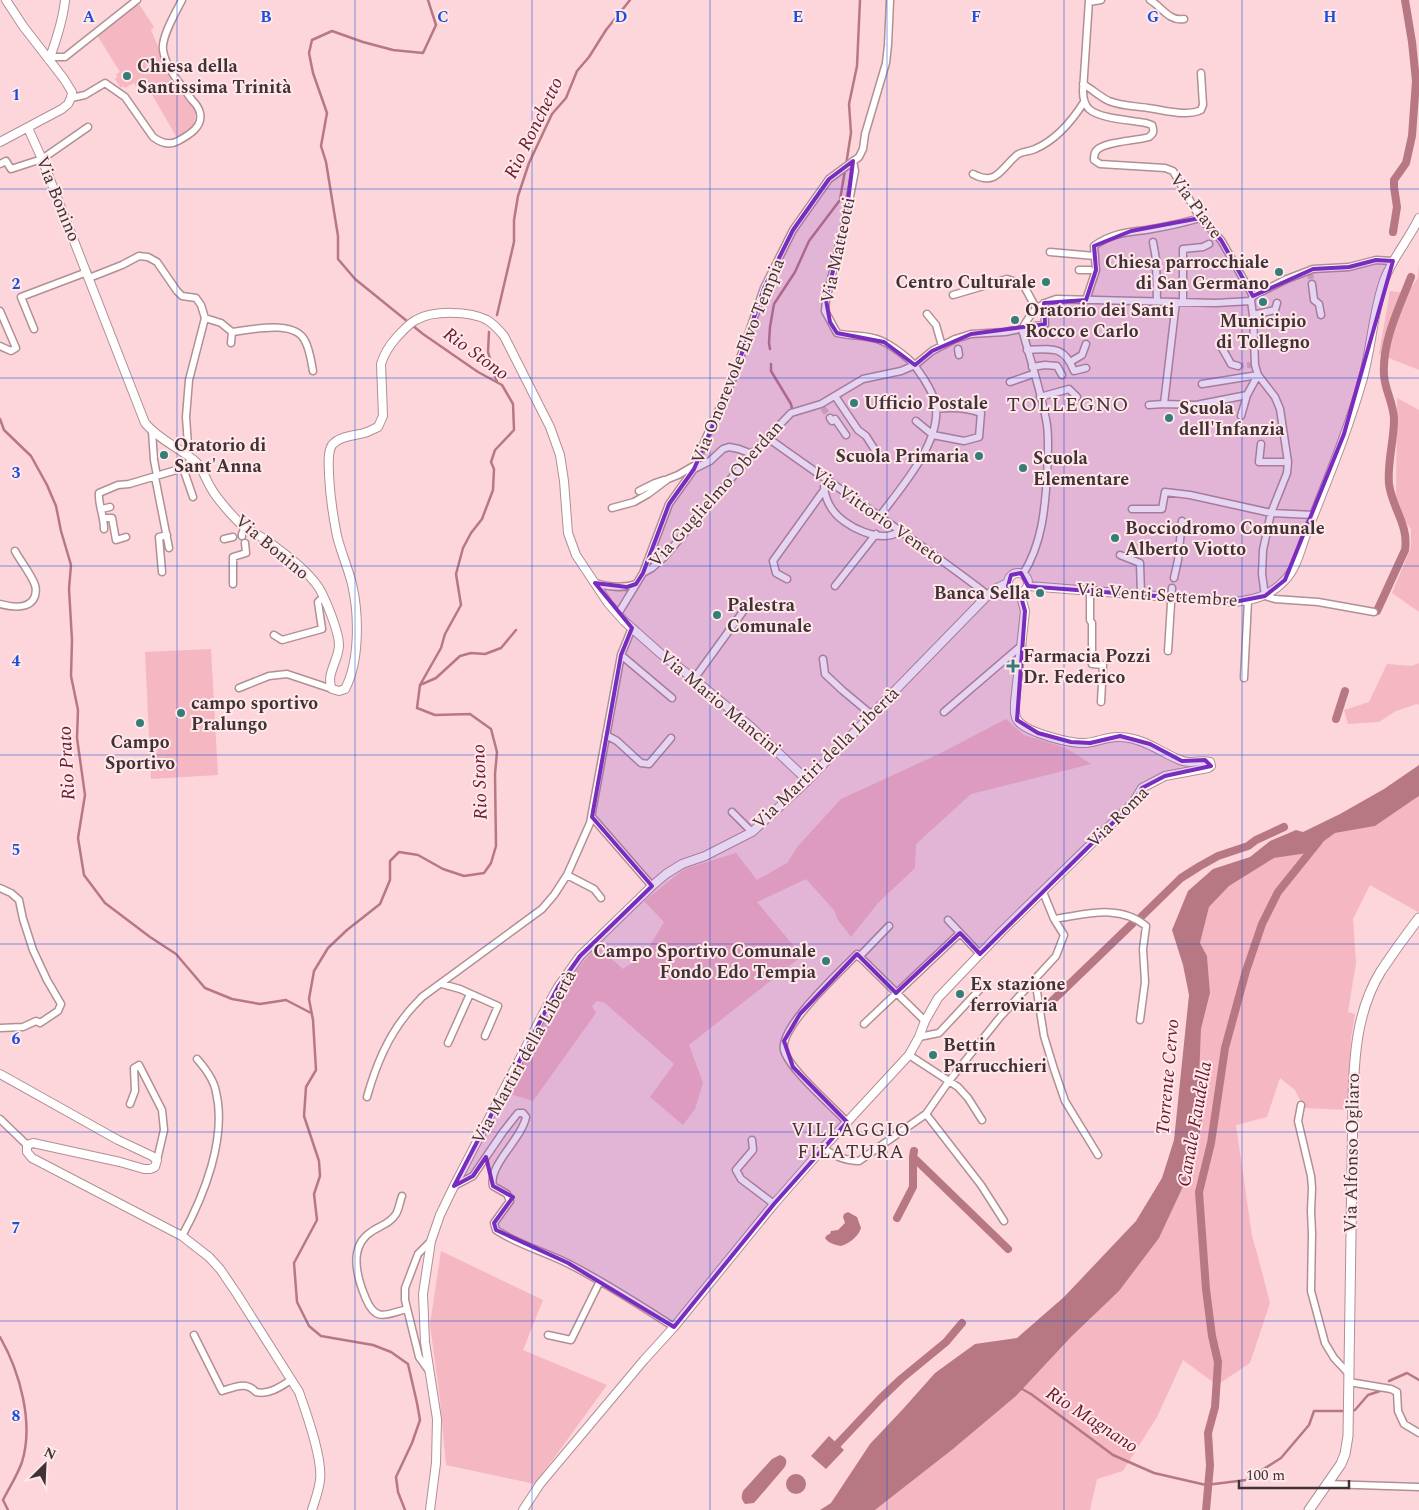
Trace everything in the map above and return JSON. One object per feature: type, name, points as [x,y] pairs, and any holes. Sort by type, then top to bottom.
[{"type":"main road","name":"Via Alfonso Ogliaro","points":[[1327,1484],[1341,1464],[1348,1436],[1353,1074],[1357,1033],[1369,995],[1381,972],[1419,918]]},
{"type":"main road","points":[[1309,1510],[1327,1484]]},
{"type":"street","points":[[0,142],[62,109],[68,104],[72,92],[50,58],[23,26],[6,0]]},
{"type":"street","points":[[50,58],[64,12],[65,0]]},
{"type":"street","points":[[50,58],[64,57],[137,0]]},
{"type":"street","points":[[71,98],[86,95],[105,83],[125,97],[153,137],[160,142],[167,144],[176,142],[192,133],[197,128],[200,120],[200,109],[169,68],[162,48],[169,27],[182,0]]},
{"type":"street","name":"Via Matteotti","points":[[880,517],[925,453],[933,435],[936,409],[931,391],[915,365],[884,342],[870,336],[848,336],[837,333],[825,311],[829,284],[855,171],[853,161],[859,157],[863,149],[865,134],[886,63],[890,0]]},
{"type":"street","points":[[973,174],[979,178],[999,175],[1016,155],[1035,149],[1051,140],[1071,121],[1084,102],[1083,84],[1089,1],[1101,0]]},
{"type":"street","points":[[1150,0],[1172,18],[1184,19]]},
{"type":"street","points":[[1083,84],[1116,104],[1169,112],[1197,112],[1201,110],[1203,105],[1201,73]]},
{"type":"street","name":"Via Piave","points":[[1084,102],[1096,114],[1152,125],[1153,133],[1150,136],[1105,146],[1097,150],[1094,154],[1094,160],[1100,164],[1165,168],[1173,171],[1200,218],[1221,240],[1252,298]]},
{"type":"street","points":[[0,164],[6,161],[11,169],[42,159],[88,127]]},
{"type":"street","name":"Via Bonino","points":[[28,128],[42,159],[145,423],[152,431],[197,463],[212,491],[237,520],[240,534],[268,542],[305,572],[319,588],[336,627],[339,645],[336,661],[330,675],[332,689]]},
{"type":"street","name":"Via Onorevole Elvo Tempia","points":[[643,574],[669,504],[696,466],[705,440],[734,376],[764,288],[793,230],[829,179],[853,161]]},
{"type":"street","points":[[1086,300],[1094,270],[1094,246],[1109,238],[1131,231],[1166,226],[1200,218]]},
{"type":"street","points":[[1265,596],[1285,580],[1300,552],[1363,378],[1385,279],[1393,261],[1419,218]]},
{"type":"street","points":[[1154,242],[1157,301]]},
{"type":"street","points":[[1164,404],[1180,302],[1183,249],[1209,244]]},
{"type":"street","points":[[1050,252],[1095,256]]},
{"type":"street","points":[[34,329],[21,297],[122,265],[139,256],[148,257],[158,262],[182,296],[196,298],[204,312],[205,318],[189,380],[186,417],[188,445],[184,454]]},
{"type":"street","points":[[1023,574],[1036,549],[1045,506],[1048,447],[1046,425],[1040,397],[1022,328],[1036,308],[1044,302],[1056,299],[1216,303],[1252,298],[1287,279],[1310,271],[1349,267],[1376,260],[1393,261]]},
{"type":"street","points":[[1079,270],[1094,270]]},
{"type":"street","points":[[953,296],[1007,279],[1024,286],[1036,308]]},
{"type":"street","points":[[1312,284],[1314,300],[1319,304],[1321,316]]},
{"type":"street","points":[[1252,298],[1253,365],[1258,375],[1275,397],[1280,409],[1288,462],[1287,473],[1271,513],[1263,550],[1262,574],[1265,596]]},
{"type":"street","name":"Via Guglielmo Oberdan","points":[[618,614],[643,574],[665,556],[752,454],[791,413],[822,406],[864,379],[901,371],[915,365],[942,346],[971,334],[1005,332],[1045,324],[1044,302]]},
{"type":"street","points":[[1253,316],[1275,310],[1277,304]]},
{"type":"street","points":[[0,311],[16,348],[11,351],[0,346]]},
{"type":"street","points":[[239,688],[269,676],[287,674],[339,691],[345,689],[350,679],[357,633],[356,608],[352,584],[337,536],[330,493],[328,461],[332,446],[340,439],[365,433],[378,427],[383,416],[383,357],[389,345],[416,320],[430,314],[453,313],[475,315],[488,320],[504,336],[550,427],[564,481],[568,533],[576,555],[608,603],[632,628],[621,654],[592,817],[567,875],[542,909],[422,997],[406,1014],[393,1034],[371,1080],[366,1097]]},
{"type":"street","points":[[927,314],[936,325],[942,346]]},
{"type":"street","points":[[205,318],[221,323],[232,332],[272,327],[297,331],[305,339],[308,346],[313,371]]},
{"type":"street","points":[[232,332],[232,343]]},
{"type":"street","points":[[1070,362],[1082,355],[1086,344]]},
{"type":"street","points":[[1222,348],[1231,364],[1238,366]]},
{"type":"street","points":[[1027,350],[1061,351],[1066,354],[1074,371],[1086,368]]},
{"type":"street","points":[[1010,382],[1045,365],[1057,366],[1062,375]]},
{"type":"street","points":[[1202,384],[1258,375]]},
{"type":"street","points":[[1241,416],[1247,396],[1258,375]]},
{"type":"street","points":[[1040,397],[1069,389],[1077,397]]},
{"type":"street","points":[[836,396],[858,430],[866,436],[880,458]]},
{"type":"street","points":[[1149,405],[1182,404],[1188,406],[1247,396]]},
{"type":"street","points":[[916,422],[933,435],[964,441],[979,437],[981,413],[954,406],[936,409]]},
{"type":"street","points":[[830,418],[832,421],[835,419],[846,435]]},
{"type":"street","points":[[152,431],[156,477],[169,548]]},
{"type":"street","name":"Via Vittorio Veneto","points":[[768,438],[988,595]]},
{"type":"street","points":[[1261,444],[1259,462],[1288,462]]},
{"type":"street","points":[[639,491],[696,466],[710,462],[723,449],[729,447],[752,454]]},
{"type":"street","points":[[104,529],[104,518],[98,498],[99,493],[118,485],[156,477],[183,468],[192,459]]},
{"type":"street","points":[[183,468],[193,497]]},
{"type":"street","points":[[823,478],[827,502],[843,520],[866,533],[896,534],[900,531]]},
{"type":"street","points":[[612,508],[634,502],[668,479]]},
{"type":"street","points":[[787,579],[776,573],[773,562],[824,490]]},
{"type":"street","points":[[1132,509],[1162,509],[1165,492],[1190,495],[1271,513],[1314,515]]},
{"type":"street","points":[[102,509],[110,507]]},
{"type":"street","points":[[104,518],[112,518],[116,540],[126,537]]},
{"type":"street","points":[[1174,578],[1182,521]]},
{"type":"street","points":[[224,538],[240,534]]},
{"type":"street","points":[[835,586],[876,534]]},
{"type":"street","points":[[162,572],[159,537],[167,535]]},
{"type":"street","points":[[233,584],[233,557],[246,553],[245,543]]},
{"type":"street","points":[[0,604],[12,607],[26,605],[35,595],[36,586],[14,551]]},
{"type":"street","points":[[1120,555],[1140,563],[1141,595]]},
{"type":"street","points":[[1013,574],[1023,574],[1028,579],[1028,586],[1020,594],[1013,592],[1008,586],[1008,580],[1013,574]]},
{"type":"street","name":"Via Guglielmo Oberdan","points":[[595,583],[610,587],[626,587],[636,584]]},
{"type":"street","name":"Via Martiri della Libertà","points":[[430,1510],[436,1464],[437,1418],[425,1342],[423,1294],[431,1241],[440,1215],[454,1186],[558,987],[580,956],[652,886],[682,864],[705,856],[752,832],[872,715],[988,595],[995,589],[1008,583]]},
{"type":"street","name":"Via Venti Settembre","points":[[1028,586],[1234,602],[1248,601],[1265,596],[1275,599],[1318,602],[1374,612]]},
{"type":"street","points":[[1168,651],[1172,588]]},
{"type":"street","points":[[1090,591],[1092,664],[1103,665],[1101,702]]},
{"type":"street","name":"Via Roma","points":[[523,1510],[546,1477],[674,1327],[774,1204],[909,1055],[938,998],[1133,803],[1142,788],[1165,776],[1211,766],[1210,762],[1205,760],[1195,762],[1182,761],[1150,744],[1129,738],[1120,736],[1103,738],[1090,743],[1080,743],[1038,733],[1017,720],[1015,713],[1025,611],[1020,594]]},
{"type":"street","points":[[274,635],[282,640],[322,629],[318,602],[323,597]]},
{"type":"street","points":[[1244,678],[1248,601]]},
{"type":"street","points":[[694,679],[747,606]]},
{"type":"street","name":"Via Mario Mancini","points":[[632,628],[750,726],[807,780]]},
{"type":"street","points":[[944,712],[1022,644]]},
{"type":"street","points":[[621,654],[672,698]]},
{"type":"street","points":[[823,659],[825,674],[872,715]]},
{"type":"street","points":[[606,735],[617,741],[642,763],[649,764],[671,738]]},
{"type":"street","points":[[732,812],[752,832]]},
{"type":"street","points":[[592,817],[652,886]]},
{"type":"street","points":[[567,875],[594,889],[601,898]]},
{"type":"street","points":[[0,888],[11,893],[19,900],[33,950],[61,1004],[58,1011],[40,1023],[36,1021],[23,1027],[0,1028]]},
{"type":"street","points":[[823,1148],[838,1157],[851,1161],[860,1161],[926,1114],[949,1081],[1001,1016],[1056,956],[1064,935],[1054,920],[1043,892]]},
{"type":"street","points":[[1054,920],[1080,914],[1102,912],[1120,914],[1139,920],[1146,926],[1143,949],[1145,982],[1140,1020]]},
{"type":"street","points":[[948,920],[980,954]]},
{"type":"street","points":[[847,1122],[793,1067],[784,1050],[784,1041],[800,1014],[857,954],[859,956],[888,926]]},
{"type":"street","points":[[864,1024],[960,932]]},
{"type":"street","points":[[859,956],[925,1021]]},
{"type":"street","points":[[1035,979],[1044,1036],[1062,1093],[1098,1155]]},
{"type":"street","points":[[442,984],[498,1006],[485,1036]]},
{"type":"street","points":[[919,1037],[939,1033],[981,988]]},
{"type":"street","points":[[448,1043],[470,994]]},
{"type":"street","points":[[909,1055],[958,1086],[982,1120]]},
{"type":"street","points":[[182,1236],[193,1215],[212,1164],[217,1144],[218,1109],[216,1092],[209,1076],[197,1059]]},
{"type":"street","points":[[27,1145],[33,1143],[150,1169],[155,1167],[164,1130],[162,1110],[139,1065],[134,1068],[135,1091],[130,1104]]},
{"type":"street","points":[[0,1074],[157,1160]]},
{"type":"street","points":[[1300,1105],[1298,1121],[1312,1188],[1310,1211],[1312,1233],[1311,1291],[1325,1343],[1349,1378],[1397,1392],[1398,1411],[1404,1424],[1419,1432]]},
{"type":"street","points":[[454,1186],[473,1176],[513,1119],[518,1113],[522,1113],[526,1117],[524,1125],[500,1162],[492,1181],[493,1186],[507,1194],[510,1201],[494,1223],[496,1230],[568,1263],[674,1327]]},
{"type":"street","points":[[926,1114],[981,1185],[1004,1221]]},
{"type":"street","points":[[0,1119],[27,1145],[27,1152],[32,1158],[182,1236],[220,1269],[299,1392],[321,1470],[312,1510]]},
{"type":"street","points":[[752,1140],[753,1150],[736,1170],[741,1179],[774,1204]]},
{"type":"street","points":[[402,1196],[396,1214],[388,1222],[370,1232],[363,1239],[358,1250],[356,1264],[357,1276],[372,1312],[384,1316],[407,1309]]},
{"type":"street","points":[[430,1372],[419,1357],[405,1300],[405,1288],[418,1254],[431,1241]]},
{"type":"street","points":[[548,1335],[571,1340],[600,1281]]},
{"type":"street","points":[[194,1335],[222,1391],[247,1385],[256,1392],[265,1392],[291,1380]]},
{"type":"street","points":[[1327,1484],[1419,1487]]},
{"type":"highlighted area","points":[[853,161],[846,217],[826,300],[830,322],[837,333],[884,342],[915,365],[932,351],[971,334],[1045,324],[1044,303],[1086,300],[1096,270],[1094,246],[1131,231],[1200,218],[1221,240],[1253,296],[1313,269],[1349,267],[1376,260],[1393,261],[1344,434],[1285,580],[1265,596],[1234,602],[1028,586],[1021,573],[1011,575],[1008,586],[1020,593],[1025,611],[1017,720],[1038,733],[1071,742],[1090,743],[1120,736],[1150,744],[1182,761],[1205,760],[1211,766],[1165,776],[1142,788],[1133,803],[980,954],[960,933],[896,993],[857,954],[800,1014],[784,1041],[793,1067],[847,1122],[774,1204],[674,1327],[568,1263],[496,1230],[494,1223],[513,1197],[493,1186],[486,1157],[473,1176],[454,1186],[558,987],[580,956],[652,886],[592,817],[621,655],[632,628],[595,583],[627,587],[636,584],[643,573],[669,504],[694,469],[734,376],[764,288],[793,230],[829,179]]},
{"type":"shaded area","points":[[139,4],[154,27],[151,30],[165,63],[196,112],[193,128],[177,138],[147,86],[141,83],[136,86],[134,83],[121,88],[115,79],[117,77],[116,74],[120,72],[97,35]]},
{"type":"shaded area","points":[[1419,264],[1419,370],[1379,354],[1390,291],[1407,293],[1418,278]]},
{"type":"shaded area","points":[[1397,398],[1419,410],[1419,612],[1392,593],[1411,547],[1411,529],[1399,513],[1396,497]]},
{"type":"shaded area","name":"campo sportivo Pralungo","points":[[211,649],[218,775],[151,779],[145,652]]},
{"type":"shaded area","points":[[1419,663],[1419,705],[1396,711],[1379,722],[1348,724],[1344,710],[1369,702],[1387,664],[1412,666]]},
{"type":"shaded area","points":[[1006,719],[1024,735],[1066,748],[1091,764],[971,794],[916,844],[915,868],[878,903],[851,937],[838,920],[834,910],[806,879],[757,902],[802,956],[689,1045],[703,1083],[695,1109],[683,1125],[650,1097],[674,1064],[605,1003],[597,1001],[592,1006],[596,1013],[533,1101],[507,1093],[563,986],[597,946],[623,969],[644,955],[664,922],[644,901],[684,869],[736,853],[757,880],[787,863],[798,846],[841,799],[939,754]]},
{"type":"shaded area","points":[[1419,796],[1419,911],[1370,885],[1353,919],[1356,963],[1348,1012],[1355,1014],[1351,1038],[1347,1110],[1304,1108],[1295,1090],[1280,1078],[1267,1117],[1236,1125],[1252,1236],[1270,1303],[1250,1363],[1217,1385],[1183,1360],[1157,1417],[1123,1471],[1097,1479],[1090,1510],[875,1510],[953,1449],[1016,1396],[1071,1337],[1119,1291],[1202,1122],[1199,1080],[1201,1029],[1210,993],[1207,956],[1200,943],[1209,907],[1229,886],[1274,858],[1308,853],[1335,833],[1375,826]]},
{"type":"shaded area","points":[[441,1251],[543,1300],[523,1350],[607,1385],[535,1484],[446,1465],[430,1324]]},
{"type":"water","points":[[1419,765],[1419,796],[1375,826],[1335,833],[1308,853],[1274,858],[1229,886],[1209,907],[1200,943],[1207,956],[1210,993],[1201,1029],[1199,1080],[1202,1122],[1192,1167],[1159,1238],[1119,1291],[1071,1337],[1016,1396],[953,1449],[875,1510],[820,1510],[831,1503],[870,1444],[935,1373],[975,1344],[1017,1338],[1064,1297],[1136,1221],[1162,1178],[1174,1140],[1189,995],[1183,965],[1172,930],[1188,891],[1213,869],[1250,857],[1270,841],[1296,830],[1303,832],[1340,814],[1384,789]]},
{"type":"water","points":[[848,1212],[857,1217],[861,1228],[858,1234],[848,1243],[841,1246],[826,1240],[825,1238],[831,1231],[838,1230],[845,1223],[843,1217]]},
{"type":"water","points":[[829,1436],[844,1450],[826,1469],[811,1456]]},
{"type":"water","points":[[780,1455],[786,1460],[784,1468],[754,1503],[745,1504],[742,1498],[743,1491],[772,1459]]},
{"type":"water","points":[[796,1474],[803,1477],[806,1484],[803,1491],[796,1494],[789,1491],[786,1484],[789,1477]]},
{"type":"waterway","name":"Rio Stono","points":[[405,1510],[398,1492],[396,1477],[412,1443],[420,1420],[408,1364],[391,1352],[373,1345],[321,1336],[309,1326],[297,1302],[294,1263],[317,1220],[314,1194],[320,1176],[319,1161],[304,1116],[306,1087],[316,1070],[313,1020],[309,999],[314,971],[328,948],[380,904],[390,880],[390,861],[399,852],[418,855],[443,869],[464,876],[484,873],[491,863],[496,846],[495,774],[497,752],[491,729],[470,714],[435,715],[417,708],[420,685],[441,648],[445,634],[461,605],[456,574],[463,548],[471,533],[482,519],[493,490],[494,469],[491,462],[495,450],[514,430],[513,404],[502,385],[478,372],[423,334],[355,279],[338,259],[338,236],[326,162],[321,146],[327,113],[313,73],[309,53],[312,40],[332,31],[393,50],[423,53],[436,25],[428,0]]},
{"type":"waterway","name":"Rio Ronchetto","points":[[497,315],[514,242],[514,220],[518,196],[529,163],[552,114],[566,98],[577,71],[630,0]]},
{"type":"waterway","points":[[846,165],[851,133],[849,104],[857,66],[860,0]]},
{"type":"waterway","points":[[1393,232],[1397,207],[1394,180],[1406,163],[1412,136],[1416,81],[1405,0]]},
{"type":"waterway","points":[[770,349],[770,327],[774,304],[795,272],[809,241],[840,200],[845,170]]},
{"type":"waterway","points":[[1377,611],[1405,550],[1406,541],[1389,484],[1394,420],[1393,408],[1385,381],[1384,362],[1388,337],[1411,277]]},
{"type":"waterway","name":"Rio Ronchetto","points":[[489,332],[488,352],[497,382]]},
{"type":"waterway","points":[[771,364],[771,371],[791,404],[792,409]]},
{"type":"waterway","name":"Rio Prato","points":[[0,419],[4,430],[31,456],[47,485],[56,506],[71,565],[69,589],[72,640],[71,676],[78,710],[77,738],[85,795],[78,838],[84,875],[105,903],[176,954],[205,988],[232,999],[260,1004],[286,1000],[311,1013]]},
{"type":"waterway","points":[[420,685],[436,678],[460,656],[471,653],[485,654],[501,648],[516,630]]},
{"type":"waterway","points":[[1336,719],[1345,691]]},
{"type":"waterway","points":[[1141,917],[1181,878],[1200,866],[1218,856],[1248,846],[1256,840],[1284,827]]},
{"type":"waterway","name":"Canale Faudella","points":[[1206,1510],[1210,1466],[1208,1433],[1215,1407],[1218,1362],[1212,1336],[1206,1289],[1199,1192],[1211,1143],[1225,1048],[1246,971],[1262,924],[1278,892],[1319,841]]},
{"type":"waterway","points":[[1050,1003],[1133,923]]},
{"type":"waterway","points":[[914,1151],[913,1157],[1008,1249]]},
{"type":"waterway","points":[[897,1218],[913,1187],[913,1157]]},
{"type":"waterway","points":[[832,1450],[880,1399],[946,1342],[962,1323]]},
{"type":"waterway","points":[[0,1337],[14,1366],[26,1415],[25,1447],[22,1462],[3,1500],[8,1510]]},
{"type":"waterway","name":"Rio Magnano","points":[[1389,1381],[1407,1373],[1419,1380]]},
{"type":"waterway","name":"Rio Magnano","points":[[1022,1389],[1113,1455],[1154,1473],[1206,1485],[1246,1480],[1281,1458],[1309,1425],[1314,1411],[1346,1411]]},
{"type":"waterway","name":"Rio Magnano","points":[[1351,1411],[1355,1410],[1368,1395],[1383,1390]]},
{"type":"tunnel","points":[[1310,273],[1312,284]]},
{"type":"tunnel","points":[[1238,366],[1252,365]]},
{"type":"tunnel","points":[[823,408],[830,418]]},
{"type":"place","name":"Chiesa della Santissima Trinità","points":[[127,76]]},
{"type":"place","name":"Chiesa parrocchiale di San Germano","points":[[1279,272]]},
{"type":"place","name":"Centro Culturale","points":[[1046,282]]},
{"type":"place","name":"Municipio di Tollegno","points":[[1263,302]]},
{"type":"place","name":"Oratorio dei Santi Rocco e Carlo","points":[[1015,320]]},
{"type":"place","name":"Ufficio Postale","points":[[854,403]]},
{"type":"place","name":"Scuola dell'Infanzia","points":[[1169,418]]},
{"type":"place","name":"Oratorio di Sant'Anna","points":[[164,455]]},
{"type":"place","name":"Scuola Primaria","points":[[979,456]]},
{"type":"place","name":"Scuola Elementare","points":[[1023,468]]},
{"type":"place","name":"Bocciodromo Comunale Alberto Viotto","points":[[1115,538]]},
{"type":"place","name":"Banca Sella","points":[[1040,593]]},
{"type":"place","name":"Palestra Comunale","points":[[717,615]]},
{"type":"place","name":"Farmacia Pozzi Dr. Federico","points":[[1013,666]]},
{"type":"place","name":"campo sportivo Pralungo","points":[[181,713]]},
{"type":"place","name":"Campo Sportivo","points":[[140,723]]},
{"type":"place","name":"Campo Sportivo Comunale Fondo Edo Tempia","points":[[826,961]]},
{"type":"place","name":"Ex stazione ferroviaria","points":[[960,994]]},
{"type":"place","name":"Bettin Parrucchieri","points":[[933,1055]]},
{"type":"district","name":"TOLLEGNO","points":[[1068,405]]},
{"type":"district","name":"VILLAGGIO FILATURA","points":[[851,1141]]},
{"type":"water label","name":"Torrente Cervo","points":[[1168,1077]]}]
